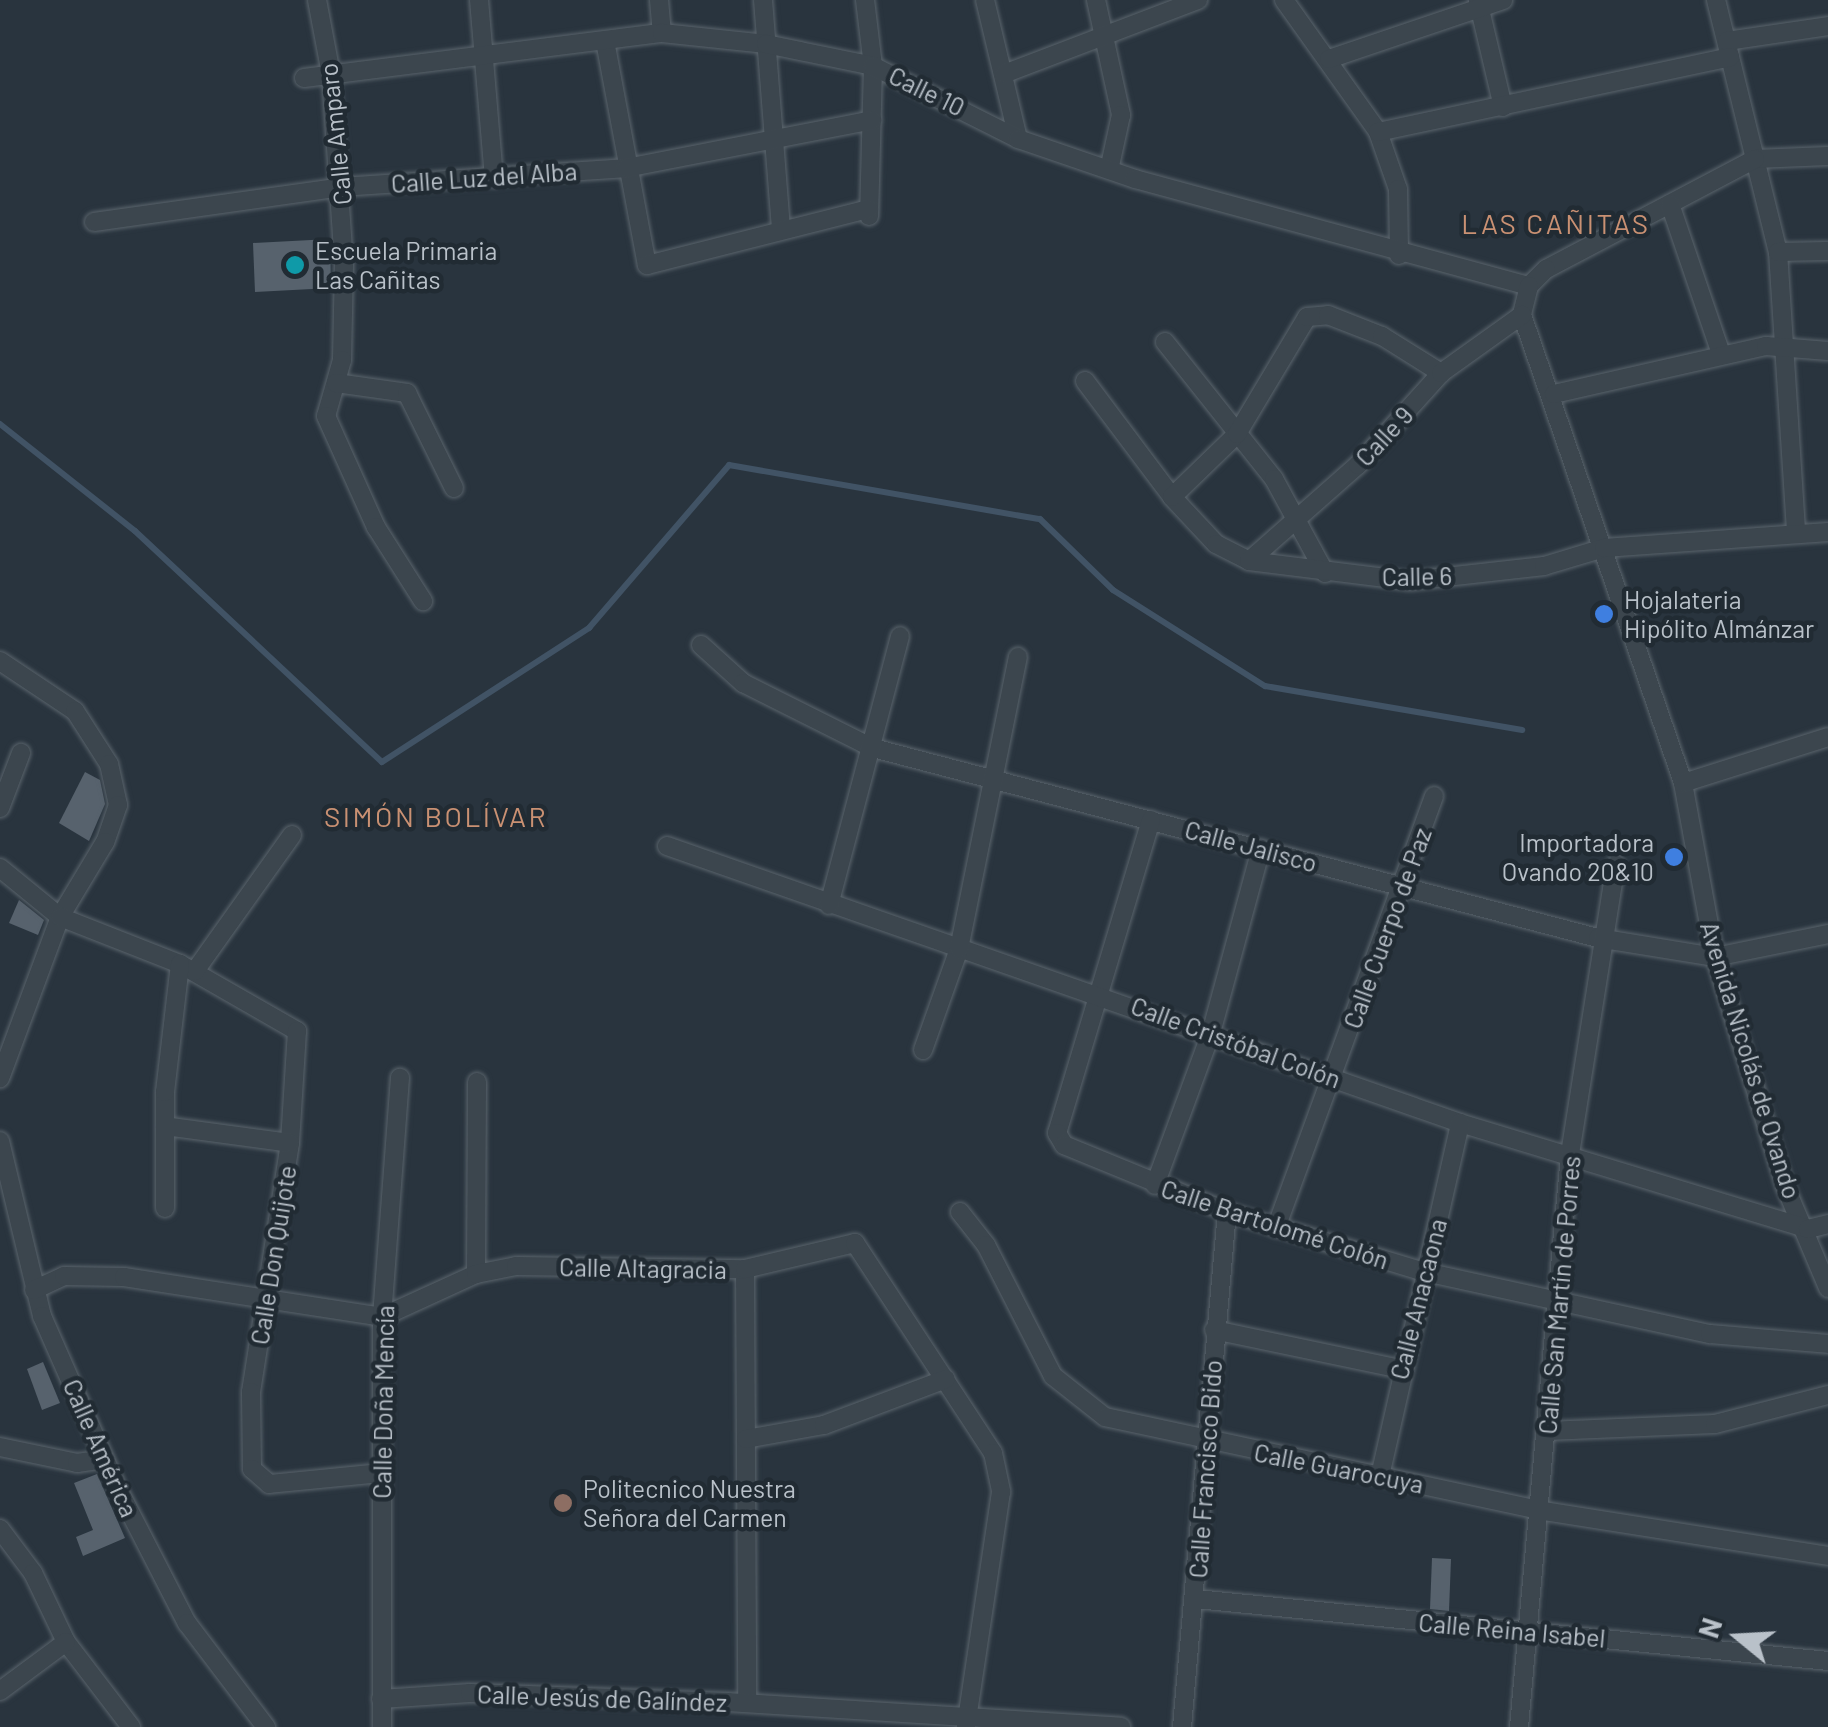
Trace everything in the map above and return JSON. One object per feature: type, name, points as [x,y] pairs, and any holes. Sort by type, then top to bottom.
[{"type":"street","name":"Calle Amparo","points":[[317,0],[331,74],[342,187],[336,382],[326,416],[337,444],[423,602]]},
{"type":"street","points":[[479,0],[494,178]]},
{"type":"street","points":[[659,0],[662,33]]},
{"type":"street","points":[[763,0],[770,142],[781,227]]},
{"type":"street","points":[[605,41],[646,264],[742,246],[781,227],[869,212],[874,66],[865,0]]},
{"type":"street","points":[[985,0],[1018,139]]},
{"type":"street","points":[[1096,0],[1121,115],[1108,170]]},
{"type":"street","points":[[1004,74],[1198,0]]},
{"type":"street","points":[[1284,0],[1330,59],[1378,132],[1398,189],[1399,255]]},
{"type":"street","points":[[1330,59],[1479,4],[1503,0]]},
{"type":"street","points":[[1716,0],[1778,252],[1796,532]]},
{"type":"street","points":[[1479,4],[1503,107]]},
{"type":"street","points":[[1378,132],[1503,107],[1828,26]]},
{"type":"street","name":"Calle 10","points":[[304,78],[482,50],[662,33],[766,44],[874,66],[1018,139],[1108,170],[1399,255],[1528,286]]},
{"type":"street","name":"Calle Luz del Alba","points":[[94,222],[342,187],[626,168],[872,120]]},
{"type":"street","points":[[1522,315],[1528,286],[1546,269],[1755,159],[1828,156]]},
{"type":"street","points":[[1670,204],[1721,354]]},
{"type":"street","points":[[1778,252],[1828,252]]},
{"type":"street","points":[[1172,496],[1238,434],[1308,317],[1328,315],[1382,336],[1441,373]]},
{"type":"street","name":"Calle 9","points":[[1249,561],[1358,466],[1441,373],[1522,315]]},
{"type":"street","name":"Avenida Nicolás de Ovando","points":[[1522,315],[1554,394],[1684,784],[1714,957],[1785,1186],[1808,1228],[1828,1288]]},
{"type":"street","points":[[1165,342],[1238,434],[1295,517],[1326,573]]},
{"type":"street","points":[[1554,394],[1721,354],[1784,346],[1828,351]]},
{"type":"street","name":"Calle 6","points":[[1085,381],[1172,496],[1216,544],[1249,561],[1410,581],[1544,566],[1604,548],[1828,532]]},
{"type":"street","points":[[336,382],[407,392],[454,488]]},
{"type":"street","points":[[830,905],[900,636]]},
{"type":"street","name":"Calle Jalisco","points":[[701,645],[743,683],[873,748],[1598,938],[1714,957],[1828,934]]},
{"type":"street","points":[[924,1050],[960,949],[988,781],[1018,657]]},
{"type":"street","points":[[0,661],[76,711],[110,764],[118,805],[106,842],[60,917],[0,1078]]},
{"type":"street","points":[[1684,784],[1828,736]]},
{"type":"street","points":[[0,808],[20,752]]},
{"type":"street","name":"Calle Cuerpo de Paz","points":[[1276,1228],[1434,796]]},
{"type":"street","name":"Calle Bartolomé Colón","points":[[1151,820],[1058,1140],[1155,1185],[1227,1212],[1425,1272],[1556,1296],[1710,1334],[1828,1344]]},
{"type":"street","points":[[165,1208],[165,1126],[187,968],[292,835]]},
{"type":"street","name":"Calle Cristóbal Colón","points":[[668,846],[960,949],[1103,993],[1460,1123],[1808,1228]]},
{"type":"street","points":[[1155,1185],[1211,1033],[1261,849]]},
{"type":"street","name":"Calle San Martín de Porres","points":[[1519,1727],[1544,1511],[1556,1296],[1570,1154],[1598,938],[1616,865]]},
{"type":"street","points":[[0,868],[60,917],[187,968]]},
{"type":"street","name":"Calle Don Quijote","points":[[187,968],[287,1022],[301,1042],[252,1411],[252,1469],[269,1484],[382,1474]]},
{"type":"street","name":"Calle Doña Mencía","points":[[382,1727],[382,1318],[400,1078]]},
{"type":"street","points":[[476,1274],[477,1082]]},
{"type":"street","name":"Calle Anacaona","points":[[1380,1476],[1400,1368],[1460,1123]]},
{"type":"street","points":[[165,1126],[290,1143]]},
{"type":"street","name":"Calle América","points":[[0,1140],[34,1290],[104,1459],[187,1623],[266,1727]]},
{"type":"street","name":"Calle Guarocuya","points":[[960,1212],[1069,1396],[1105,1418],[1544,1511],[1828,1556]]},
{"type":"street","name":"Calle Francisco Bido","points":[[1182,1727],[1227,1212]]},
{"type":"street","points":[[1808,1228],[1828,1224]]},
{"type":"street","name":"Calle Altagracia","points":[[382,1318],[476,1274],[516,1266],[745,1269],[855,1244],[993,1453],[1002,1492],[966,1722]]},
{"type":"street","points":[[745,1269],[747,1704]]},
{"type":"street","points":[[34,1290],[64,1276],[106,1276],[268,1296],[382,1318]]},
{"type":"street","points":[[1214,1330],[1400,1368]]},
{"type":"street","points":[[746,1439],[824,1425],[946,1379]]},
{"type":"street","points":[[1547,1432],[1715,1424],[1828,1395]]},
{"type":"street","points":[[0,1447],[77,1462],[104,1459]]},
{"type":"street","points":[[0,1530],[33,1572],[66,1642],[131,1727]]},
{"type":"street","name":"Calle Reina Isabel","points":[[1196,1599],[1828,1662]]},
{"type":"street","points":[[0,1692],[66,1642]]},
{"type":"street","name":"Calle Jesús de Galíndez","points":[[381,1699],[470,1693],[747,1704],[966,1722],[1121,1727]]},
{"type":"building","name":"Escuela Primaria Las Cañitas","points":[[330,239],[331,288],[255,292],[253,243]]},
{"type":"building","points":[[85,772],[100,780],[105,804],[89,841],[59,823]]},
{"type":"building","points":[[19,900],[44,920],[38,935],[9,923]]},
{"type":"building","points":[[43,1362],[60,1403],[42,1410],[27,1369]]},
{"type":"building","points":[[97,1474],[125,1538],[83,1556],[76,1537],[93,1530],[74,1483]]},
{"type":"building","points":[[1432,1558],[1451,1559],[1449,1611],[1430,1609]]},
{"type":"waterway","points":[[0,424],[135,531],[382,762],[589,628],[729,465],[1040,519],[1113,590],[1265,686],[1522,730]]},
{"type":"place","name":"Escuela Primaria Las Cañitas","points":[[295,265]]},
{"type":"place","name":"Hojalateria Hipólito Almánzar","points":[[1604,614]]},
{"type":"place","name":"Importadora Ovando 20&10","points":[[1674,857]]},
{"type":"place","name":"Politecnico Nuestra Señora del Carmen","points":[[563,1503]]},
{"type":"district","name":"LAS CAÑITAS","points":[[1556,223]]},
{"type":"district","name":"SIMÓN BOLÍVAR","points":[[436,816]]}]
